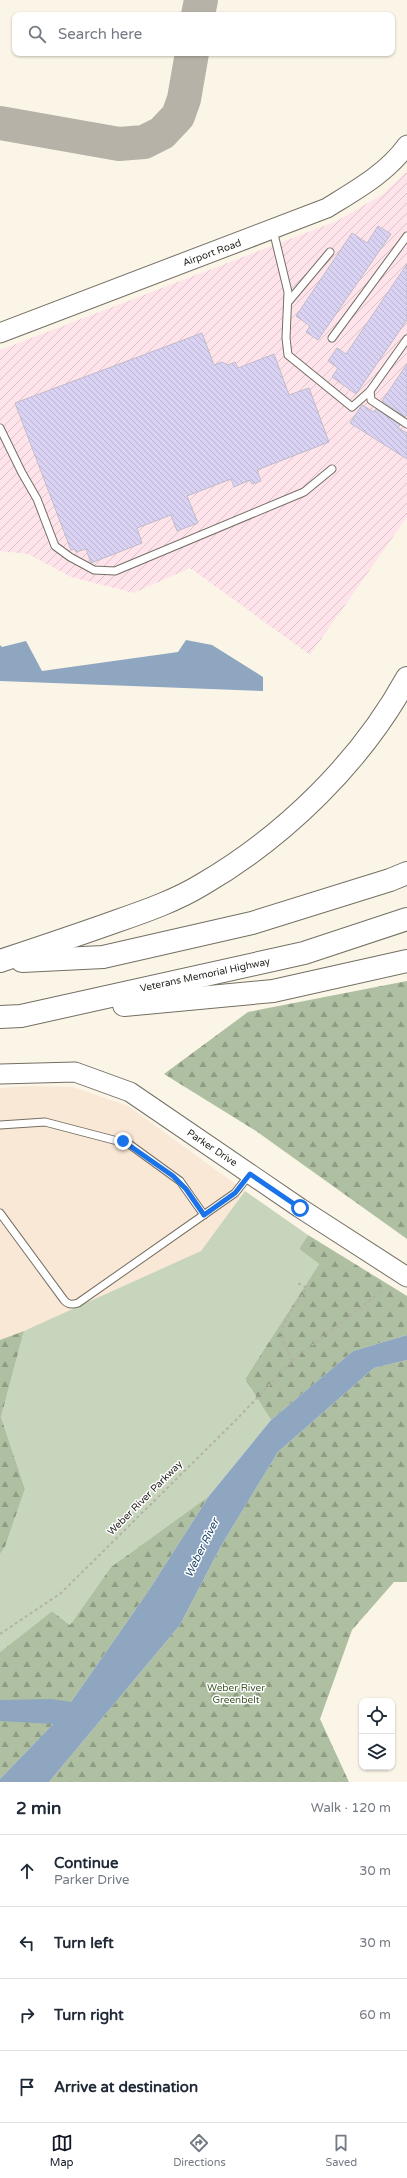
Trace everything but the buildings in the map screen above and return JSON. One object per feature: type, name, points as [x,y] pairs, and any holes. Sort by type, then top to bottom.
[{"type":"highway","points":[[0,962],[153,908],[203,885],[246,856],[296,816],[336,778],[394,700],[407,678]]},
{"type":"highway","points":[[0,962],[103,957],[252,923],[390,880],[407,873]]},
{"type":"highway","name":"Veterans Memorial Highway","points":[[0,1017],[21,1016],[304,953],[407,919]]},
{"type":"highway","points":[[21,1016],[273,991],[407,961]]},
{"type":"street","name":"Airport Road","points":[[0,333],[273,230],[327,208],[370,181],[405,153]]},
{"type":"street","name":"Parker Drive","points":[[0,1074],[75,1072],[130,1092],[250,1174],[407,1277]]},
{"type":"lane","points":[[273,230],[288,292],[289,301],[286,338],[288,355],[352,406],[370,391],[407,339]]},
{"type":"lane","points":[[332,338],[407,236]]},
{"type":"lane","points":[[289,301],[330,252]]},
{"type":"lane","points":[[370,391],[371,400],[407,424]]},
{"type":"lane","points":[[0,428],[22,473],[37,499],[55,546],[70,557],[94,570],[115,571],[304,492],[332,469]]},
{"type":"lane","points":[[0,1125],[45,1122],[129,1144],[180,1181],[204,1215]]},
{"type":"lane","points":[[0,1213],[64,1300],[68,1304],[73,1305],[235,1193],[250,1174]]},
{"type":"path","points":[[292,1361],[280,1333],[288,1316],[307,1288],[296,1282]]},
{"type":"path","name":"Weber River Parkway","points":[[0,1634],[61,1593],[236,1420],[292,1361],[383,1290]]},
{"type":"shaded area","points":[[407,171],[407,517],[310,655],[190,568],[134,593],[71,577],[28,554],[0,551],[0,350],[337,221],[383,194]]},
{"type":"shaded area","points":[[29,1086],[73,1087],[128,1106],[245,1191],[201,1251],[23,1335],[0,1343],[0,1088]]},
{"type":"green space","points":[[407,981],[407,1239],[256,1131],[164,1074],[248,1012]]},
{"type":"green space","points":[[245,1191],[308,1235],[299,1249],[319,1264],[245,1379],[271,1420],[209,1496],[111,1567],[70,1625],[52,1611],[0,1652],[0,1554],[5,1547],[25,1489],[1,1417],[24,1331],[201,1251]]},
{"type":"green space","points":[[308,1235],[407,1296],[407,1335],[353,1351],[271,1420],[245,1379],[319,1264],[299,1249]]},
{"type":"green space","points":[[24,1331],[1,1417],[25,1489],[5,1547],[0,1554],[0,1340]]},
{"type":"green space","name":"Weber River Greenbelt","points":[[407,1360],[407,1582],[394,1582],[352,1630],[320,1719],[349,1782],[49,1782],[180,1625],[221,1546],[278,1452],[374,1368]]},
{"type":"green space","points":[[209,1496],[147,1593],[71,1702],[53,1724],[0,1779],[0,1652],[52,1611],[70,1625],[111,1567]]},
{"type":"water","points":[[186,640],[212,645],[263,677],[263,691],[0,681],[0,645],[2,647],[26,641],[42,671],[178,652]]},
{"type":"water","name":"Weber River","points":[[407,1335],[407,1360],[374,1368],[278,1452],[221,1546],[180,1625],[49,1782],[0,1782],[0,1779],[53,1724],[0,1721],[0,1700],[52,1699],[71,1702],[147,1593],[209,1496],[271,1420],[353,1351]]},
{"type":"taxiway","points":[[199,12],[201,0]]},
{"type":"taxiway","points":[[0,123],[119,144],[144,142],[162,133],[178,116],[184,99],[191,56]]},
{"type":"route","points":[[123,1141],[180,1181],[204,1215],[235,1193],[250,1174],[300,1208]]}]
